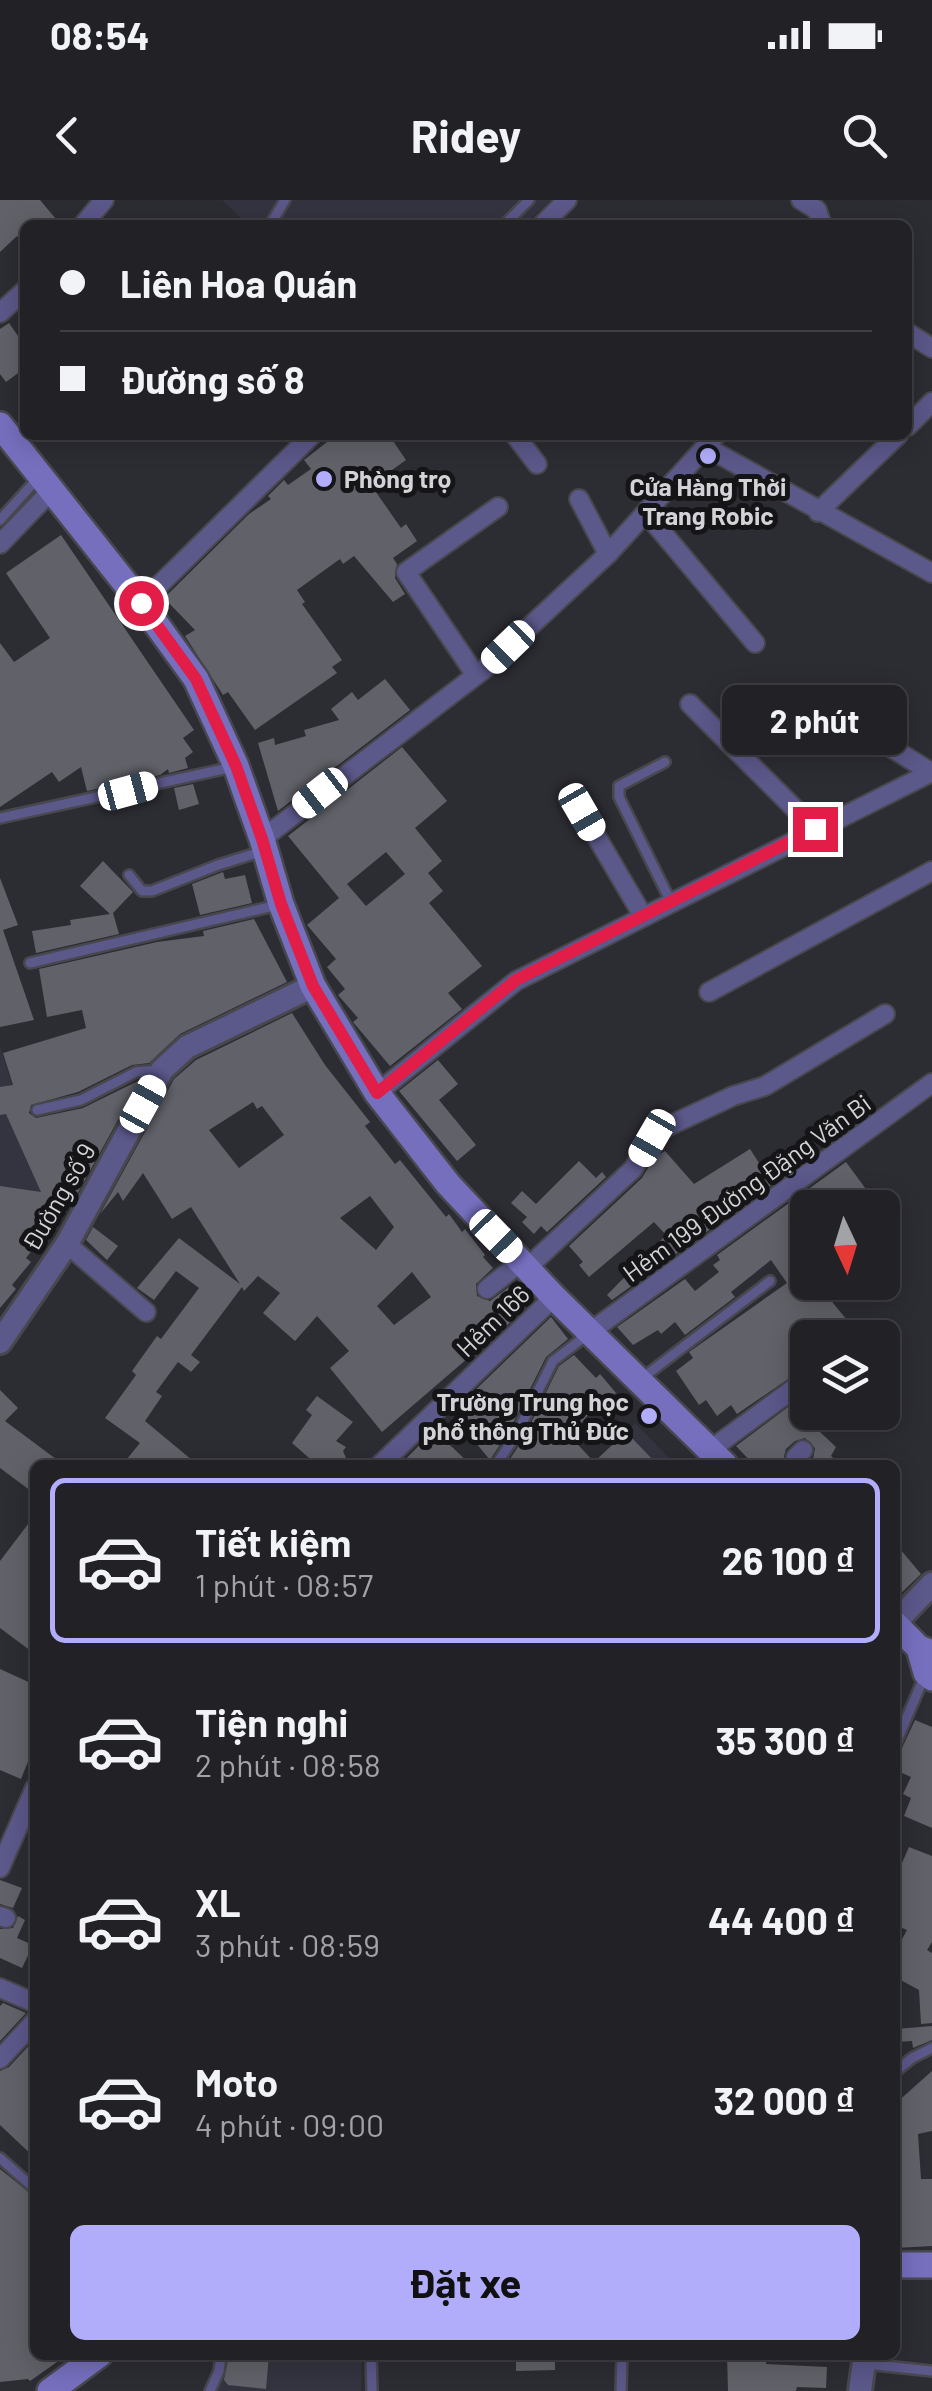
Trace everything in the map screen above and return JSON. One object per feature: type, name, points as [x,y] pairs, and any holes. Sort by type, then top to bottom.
[{"type":"main road","points":[[0,425],[196,679],[236,766],[281,904],[313,986],[377,1093],[448,1184],[717,1458]]},
{"type":"main road","points":[[900,1630],[927,1663]]},
{"type":"main road","points":[[900,2265],[932,2265]]},
{"type":"main road","points":[[50,2391],[92,2360]]},
{"type":"street","points":[[86,220],[104,200]]},
{"type":"street","points":[[547,220],[566,200]]},
{"type":"street","points":[[801,200],[817,210],[820,220]]},
{"type":"street","points":[[0,314],[20,295]]},
{"type":"street","points":[[912,422],[932,402]]},
{"type":"street","points":[[141,603],[307,440]]},
{"type":"street","points":[[525,440],[537,464]]},
{"type":"street","points":[[818,512],[893,440]]},
{"type":"street","points":[[264,845],[483,670],[608,554],[711,441],[818,512],[932,572]]},
{"type":"street","points":[[0,544],[44,484]]},
{"type":"street","points":[[579,499],[608,554]]},
{"type":"street","points":[[475,674],[406,572],[498,508]]},
{"type":"street","points":[[646,512],[755,643]]},
{"type":"street","points":[[816,701],[931,771]]},
{"type":"street","points":[[690,704],[815,829]]},
{"type":"street","points":[[377,1093],[516,980],[931,771]]},
{"type":"street","points":[[582,812],[642,916]]},
{"type":"street","points":[[709,992],[932,871]]},
{"type":"street","name":"Đường số 9","points":[[0,1342],[7,1317],[67,1244],[162,1070],[187,1046],[313,986]]},
{"type":"street","points":[[487,1289],[524,1264],[634,1169],[662,1128],[798,1069],[885,1014]]},
{"type":"street","name":"Hẻm 199 Đường Đặng Văn Bi","points":[[590,1332],[932,1083]]},
{"type":"street","points":[[67,1244],[146,1312]]},
{"type":"street","name":"Hẻm 166","points":[[392,1460],[554,1296]]},
{"type":"street","points":[[717,1458],[790,1392]]},
{"type":"street","points":[[900,1619],[932,1584]]},
{"type":"street","points":[[0,1868],[30,1799]]},
{"type":"street","points":[[0,1988],[30,2000]]},
{"type":"street","points":[[0,2058],[30,2026]]},
{"type":"street","points":[[860,2391],[864,2360]]},
{"type":"lane","points":[[509,220],[529,200]]},
{"type":"lane","points":[[0,520],[4,507],[44,484]]},
{"type":"lane","points":[[665,762],[619,786],[619,796],[671,902]]},
{"type":"lane","points":[[0,818],[236,766]]},
{"type":"lane","points":[[129,875],[142,891],[152,892],[264,845]]},
{"type":"lane","points":[[30,963],[281,904]]},
{"type":"lane","points":[[37,1110],[82,1100],[136,1072],[162,1070]]},
{"type":"lane","points":[[638,1381],[770,1281]]},
{"type":"lane","points":[[499,1460],[554,1361],[590,1332]]},
{"type":"lane","points":[[900,1732],[927,1663]]},
{"type":"lane","points":[[900,2068],[932,2048]]},
{"type":"lane","points":[[0,2158],[30,2185]]},
{"type":"lane","points":[[210,2391],[220,2360]]},
{"type":"lane","points":[[372,2360],[372,2391]]},
{"type":"lane","points":[[620,2391],[622,2360]]},
{"type":"lane","points":[[870,2360],[932,2371]]},
{"type":"shaded area","points":[[222,200],[551,200],[529,220],[243,220]]},
{"type":"shaded area","points":[[0,1046],[49,1203],[0,1211]]},
{"type":"shaded area","points":[[635,1423],[671,1460],[597,1460]]},
{"type":"shaded area","points":[[265,2360],[362,2360],[361,2391],[215,2391],[222,2376],[262,2382]]},
{"type":"building","points":[[0,200],[40,200],[57,220],[20,220],[20,239],[17,236],[0,252]]},
{"type":"building","points":[[9,323],[20,339],[20,372],[6,382],[0,374],[0,329]]},
{"type":"building","points":[[330,440],[392,440],[406,460],[371,485],[401,528],[406,524],[417,541],[393,558],[397,564],[395,578],[405,594],[393,602],[354,556],[343,564],[340,559],[297,590],[305,602],[302,604],[342,660],[332,667],[337,673],[255,730],[228,692],[223,695],[185,636],[195,630],[164,598],[249,514],[271,499],[268,496],[284,480],[288,485],[311,469],[304,460]]},
{"type":"building","points":[[61,535],[194,730],[183,738],[193,752],[185,758],[188,768],[169,773],[168,769],[160,775],[87,791],[81,767],[59,782],[52,772],[0,807],[0,643],[14,662],[50,638],[6,573]]},
{"type":"building","points":[[385,679],[410,710],[278,811],[258,743],[274,738],[275,745],[306,736],[304,730],[339,720],[331,709],[352,692],[358,700]]},
{"type":"building","points":[[402,747],[447,801],[415,828],[442,861],[428,873],[443,891],[429,903],[482,966],[448,993],[462,1009],[390,1066],[353,1022],[358,1018],[338,995],[345,989],[327,967],[336,959],[307,925],[339,898],[288,836]],"holes":[[[386,852],[405,874],[366,906],[347,884]]]},
{"type":"building","points":[[193,784],[199,804],[179,810],[174,788]]},
{"type":"building","points":[[103,861],[133,892],[113,913],[119,934],[36,953],[32,931],[110,914],[80,886]]},
{"type":"building","points":[[223,872],[225,879],[245,875],[252,903],[200,915],[192,884]]},
{"type":"building","points":[[0,878],[18,925],[3,930],[34,1020],[0,1027]]},
{"type":"building","points":[[254,919],[287,982],[180,1034],[149,1063],[132,1065],[78,1092],[31,1105],[29,1113],[36,1118],[83,1108],[140,1080],[75,1198],[26,1258],[31,1262],[0,1308],[0,1186],[41,1192],[6,1114],[0,1115],[0,1087],[13,1085],[3,1053],[86,1028],[82,1010],[47,1017],[39,969],[157,942],[204,936],[203,931]]},
{"type":"building","points":[[292,1013],[325,1065],[370,1122],[365,1126],[395,1164],[400,1160],[446,1217],[449,1214],[462,1232],[465,1229],[485,1255],[493,1268],[476,1284],[477,1296],[490,1301],[509,1287],[527,1306],[470,1361],[468,1358],[382,1432],[330,1368],[349,1351],[317,1316],[295,1341],[263,1313],[280,1293],[258,1276],[244,1291],[242,1287],[191,1355],[200,1362],[191,1372],[178,1362],[156,1392],[162,1396],[145,1421],[192,1460],[126,1460],[140,1443],[105,1418],[136,1375],[132,1371],[157,1336],[161,1339],[199,1288],[176,1271],[154,1300],[137,1288],[179,1238],[240,1284],[191,1207],[172,1219],[143,1173],[123,1201],[118,1192],[100,1214],[174,1079],[196,1060]],"holes":[[[253,1102],[257,1109],[262,1106],[284,1135],[239,1168],[209,1130]],[[370,1196],[394,1227],[376,1250],[340,1218]],[[412,1272],[431,1297],[394,1325],[377,1306]]]},
{"type":"building","points":[[438,1060],[458,1084],[439,1100],[476,1145],[457,1161],[399,1091]]},
{"type":"building","points":[[750,1149],[777,1181],[612,1300],[607,1295],[666,1235],[654,1222],[589,1277],[579,1265],[583,1262],[569,1246],[642,1178],[654,1158],[665,1151],[694,1184]]},
{"type":"building","points":[[579,1161],[596,1178],[602,1172],[606,1177],[547,1232],[541,1226],[534,1234],[522,1222],[527,1217],[511,1203],[522,1191],[536,1204]]},
{"type":"building","points":[[846,1162],[867,1190],[807,1190]]},
{"type":"building","points":[[790,1202],[790,1300],[831,1300],[847,1320],[790,1320],[790,1378],[737,1414],[731,1405],[717,1416],[706,1400],[699,1405],[676,1371],[693,1358],[689,1352],[787,1283],[771,1260],[731,1292],[735,1297],[685,1335],[675,1322],[661,1334],[658,1330],[633,1345],[617,1327],[685,1279],[695,1291],[719,1272],[713,1265],[720,1260],[717,1255]]},
{"type":"building","points":[[93,1227],[118,1246],[107,1260],[86,1240]]},
{"type":"building","points":[[551,1317],[568,1339],[546,1357],[490,1460],[461,1425],[473,1409],[465,1400]]},
{"type":"building","points":[[574,1355],[596,1378],[600,1374],[616,1393],[594,1408],[570,1436],[592,1460],[509,1460],[523,1439],[559,1366]]},
{"type":"building","points":[[0,1390],[18,1408],[5,1421],[57,1460],[30,1460],[30,1490],[0,1468]]},
{"type":"building","points":[[317,1396],[353,1422],[336,1441],[346,1447],[343,1451],[347,1460],[311,1460],[292,1443],[312,1415],[306,1410]]},
{"type":"building","points":[[790,1406],[790,1430],[820,1430],[836,1447],[831,1456],[836,1460],[813,1460],[815,1448],[805,1438],[786,1449],[785,1460],[749,1460],[736,1446]]},
{"type":"building","points":[[434,1430],[466,1460],[405,1460]]},
{"type":"building","points":[[626,1432],[653,1460],[596,1460]]},
{"type":"building","points":[[30,1522],[30,1650],[0,1628],[0,1561]]},
{"type":"building","points":[[900,1549],[921,1574],[900,1594]]},
{"type":"building","points":[[0,1669],[30,1683],[30,1756],[21,1779],[0,1770]]},
{"type":"building","points":[[915,1720],[932,1727],[932,1828],[904,1816],[911,1798],[903,1794],[911,1777],[900,1772],[902,1748]]},
{"type":"building","points":[[909,1847],[932,1856],[932,1942],[927,1950],[932,1953],[932,2023],[921,2024],[919,1990],[900,1980],[900,1943],[907,1930],[900,1927],[900,1868]]},
{"type":"building","points":[[0,1880],[22,1888],[13,1908],[0,1904]]},
{"type":"building","points":[[18,1916],[25,1920],[17,1938],[30,1944],[30,1951],[22,1968],[0,1958],[0,1929],[13,1928]]},
{"type":"building","points":[[3,2003],[26,2013],[0,2041],[0,2006]]},
{"type":"building","points":[[932,2026],[932,2040],[913,2048],[912,2041],[900,2042],[900,2029]]},
{"type":"building","points":[[30,2044],[30,2153],[0,2125],[0,2071]]},
{"type":"building","points":[[932,2071],[932,2131],[918,2134],[921,2179],[932,2179],[932,2246],[900,2248],[900,2100]]},
{"type":"building","points":[[0,2169],[30,2193],[30,2360],[60,2360],[30,2381],[0,2382]]},
{"type":"building","points":[[228,2360],[269,2360],[266,2389],[228,2385],[224,2380]]},
{"type":"building","points":[[516,2360],[555,2360],[555,2370],[516,2371]]},
{"type":"building","points":[[727,2360],[827,2367],[826,2388],[728,2391]]},
{"type":"place","name":"Cửa Hàng Thời Trang Robic","points":[[708,456]]},
{"type":"place","name":"Phòng trọ","points":[[324,479]]},
{"type":"place","name":"Trường Trung học phổ thông Thủ Đức","points":[[649,1416]]},
{"type":"route","points":[[141,603],[196,679],[236,766],[281,904],[313,986],[377,1093],[516,980],[815,829]]}]
